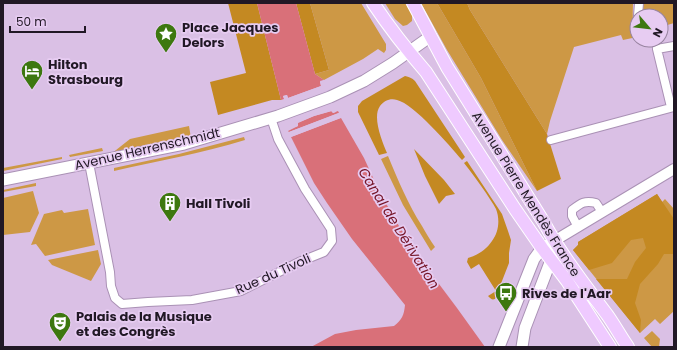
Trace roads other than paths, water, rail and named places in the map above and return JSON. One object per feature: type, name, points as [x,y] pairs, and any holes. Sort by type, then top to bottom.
[{"type":"main road","name":"Avenue Pierre Mendès France","points":[[373,3],[408,52],[426,72],[515,209],[567,281],[610,347]]},
{"type":"main road","name":"Avenue Pierre Mendès France","points":[[413,3],[447,67],[543,221],[554,242],[608,316],[628,347]]},
{"type":"main road","points":[[408,52],[431,36]]},
{"type":"main road","name":"Avenue Herrenschmidt","points":[[3,180],[184,144],[271,118],[330,97],[364,81],[408,52]]},
{"type":"main road","points":[[499,347],[534,259],[542,248],[554,242]]},
{"type":"main road","points":[[522,347],[525,328],[551,260],[554,242]]},
{"type":"street","points":[[551,140],[673,107],[657,49],[674,46]]},
{"type":"street","name":"Rue du Tivoli","points":[[89,163],[107,252],[111,286],[115,298],[122,304],[192,300],[241,291],[299,262],[324,252],[332,240],[331,229],[305,189],[278,139],[271,118]]},
{"type":"street","points":[[554,242],[674,169]]},
{"type":"street","points":[[578,227],[572,216],[572,210],[580,203],[589,201],[596,203],[602,212]]},
{"type":"water","points":[[257,3],[296,3],[315,74],[324,80],[320,82],[321,86],[288,98],[287,95],[283,96],[284,99],[281,100]]},
{"type":"water","points":[[332,111],[333,113],[338,111],[339,113],[289,132],[288,131],[298,126],[297,123]]},
{"type":"water","name":"Canal de Dérivation","points":[[341,118],[364,158],[380,193],[399,226],[421,260],[485,347],[311,347],[335,334],[394,326],[401,319],[405,309],[405,305],[352,239],[327,203],[314,183],[291,137]]},
{"type":"place","name":"Place Jacques Delors","points":[[166,54]]},
{"type":"place","name":"Hilton Strasbourg","points":[[32,90]]},
{"type":"place","name":"Hall Tivoli","points":[[170,222]]},
{"type":"place","name":"Rives de l'Aar","points":[[506,312]]},
{"type":"place","name":"Palais de la Musique et des Congrès","points":[[60,342]]}]
